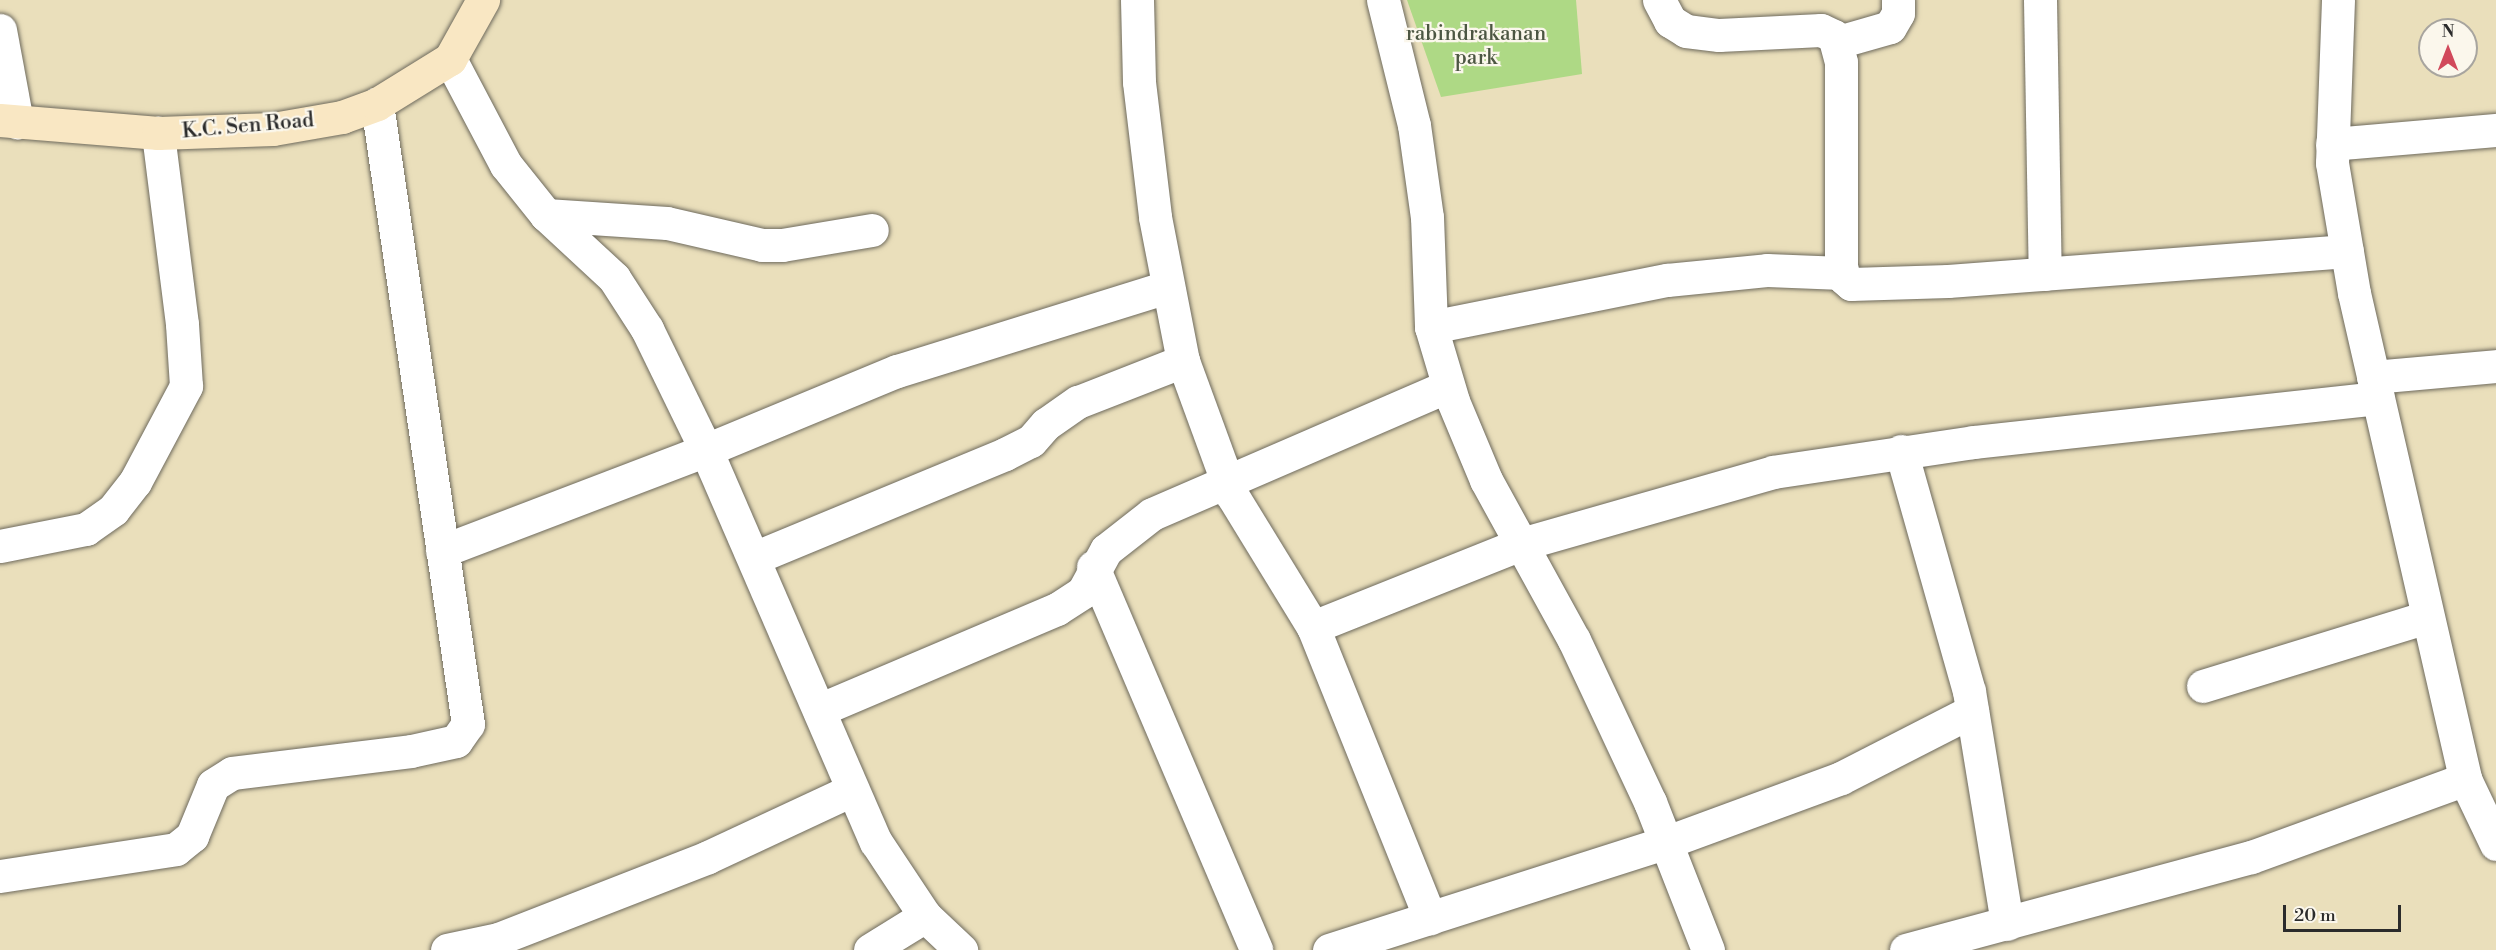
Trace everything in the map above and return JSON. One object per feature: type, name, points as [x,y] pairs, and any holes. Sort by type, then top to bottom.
[{"type":"street","name":"K.C. Sen Road","points":[[8,121],[158,133],[273,129],[342,117],[377,104],[450,59],[483,0]]},
{"type":"street","points":[[1137,0],[1139,82],[1167,287],[1183,361],[1225,480],[1313,627],[1430,918]]},
{"type":"street","points":[[1383,0],[1407,88],[1421,171],[1431,327],[1448,386],[1486,480],[1574,640],[1667,842],[1708,950]]},
{"type":"street","points":[[1659,0],[1671,21],[1686,31],[1719,35],[1821,30],[1838,42]]},
{"type":"street","points":[[1838,42],[1890,27],[1898,13],[1898,0]]},
{"type":"street","points":[[2040,0],[2045,274]]},
{"type":"street","points":[[2338,0],[2332,163],[2347,251],[2465,779],[2496,844]]},
{"type":"street","points":[[0,30],[8,121]]},
{"type":"street","points":[[1838,42],[1844,199],[1842,273],[1847,282],[1856,284],[2045,274],[2347,251]]},
{"type":"street","points":[[450,59],[506,165],[546,215],[614,278],[631,301],[706,450],[876,842],[925,916],[961,950]]},
{"type":"street","points":[[0,876],[176,849],[192,836],[213,785],[232,773],[411,751],[456,741],[468,723],[377,104]]},
{"type":"street","points":[[2332,144],[2496,130]]},
{"type":"street","points":[[0,546],[86,529],[112,510],[135,482],[186,386],[183,324],[158,133]]},
{"type":"street","points":[[546,215],[667,222],[762,245],[782,245],[872,230]]},
{"type":"street","points":[[1431,327],[1667,280],[1767,270],[1842,273]]},
{"type":"street","points":[[442,551],[706,450],[897,371],[1167,287]]},
{"type":"street","points":[[754,558],[1005,454],[1031,441],[1046,424],[1078,402],[1183,361]]},
{"type":"street","points":[[1313,627],[1521,544],[1773,472],[1901,451],[2376,387],[2496,366]]},
{"type":"street","points":[[819,710],[1057,609],[1083,592],[1093,567],[1106,550],[1152,514],[1225,480],[1448,386]]},
{"type":"street","points":[[1901,451],[1972,711],[2007,924]]},
{"type":"street","points":[[1093,567],[1256,950]]},
{"type":"street","points":[[2203,686],[2427,617]]},
{"type":"street","points":[[1329,950],[1667,842],[1841,778],[1972,711]]},
{"type":"street","points":[[1906,950],[2251,857],[2465,779]]},
{"type":"street","points":[[447,950],[498,939],[708,857],[852,790]]},
{"type":"street","points":[[870,950],[925,916]]},
{"type":"green space","name":"rabindrakanan park","points":[[1407,0],[1576,0],[1582,74],[1441,97]]}]
